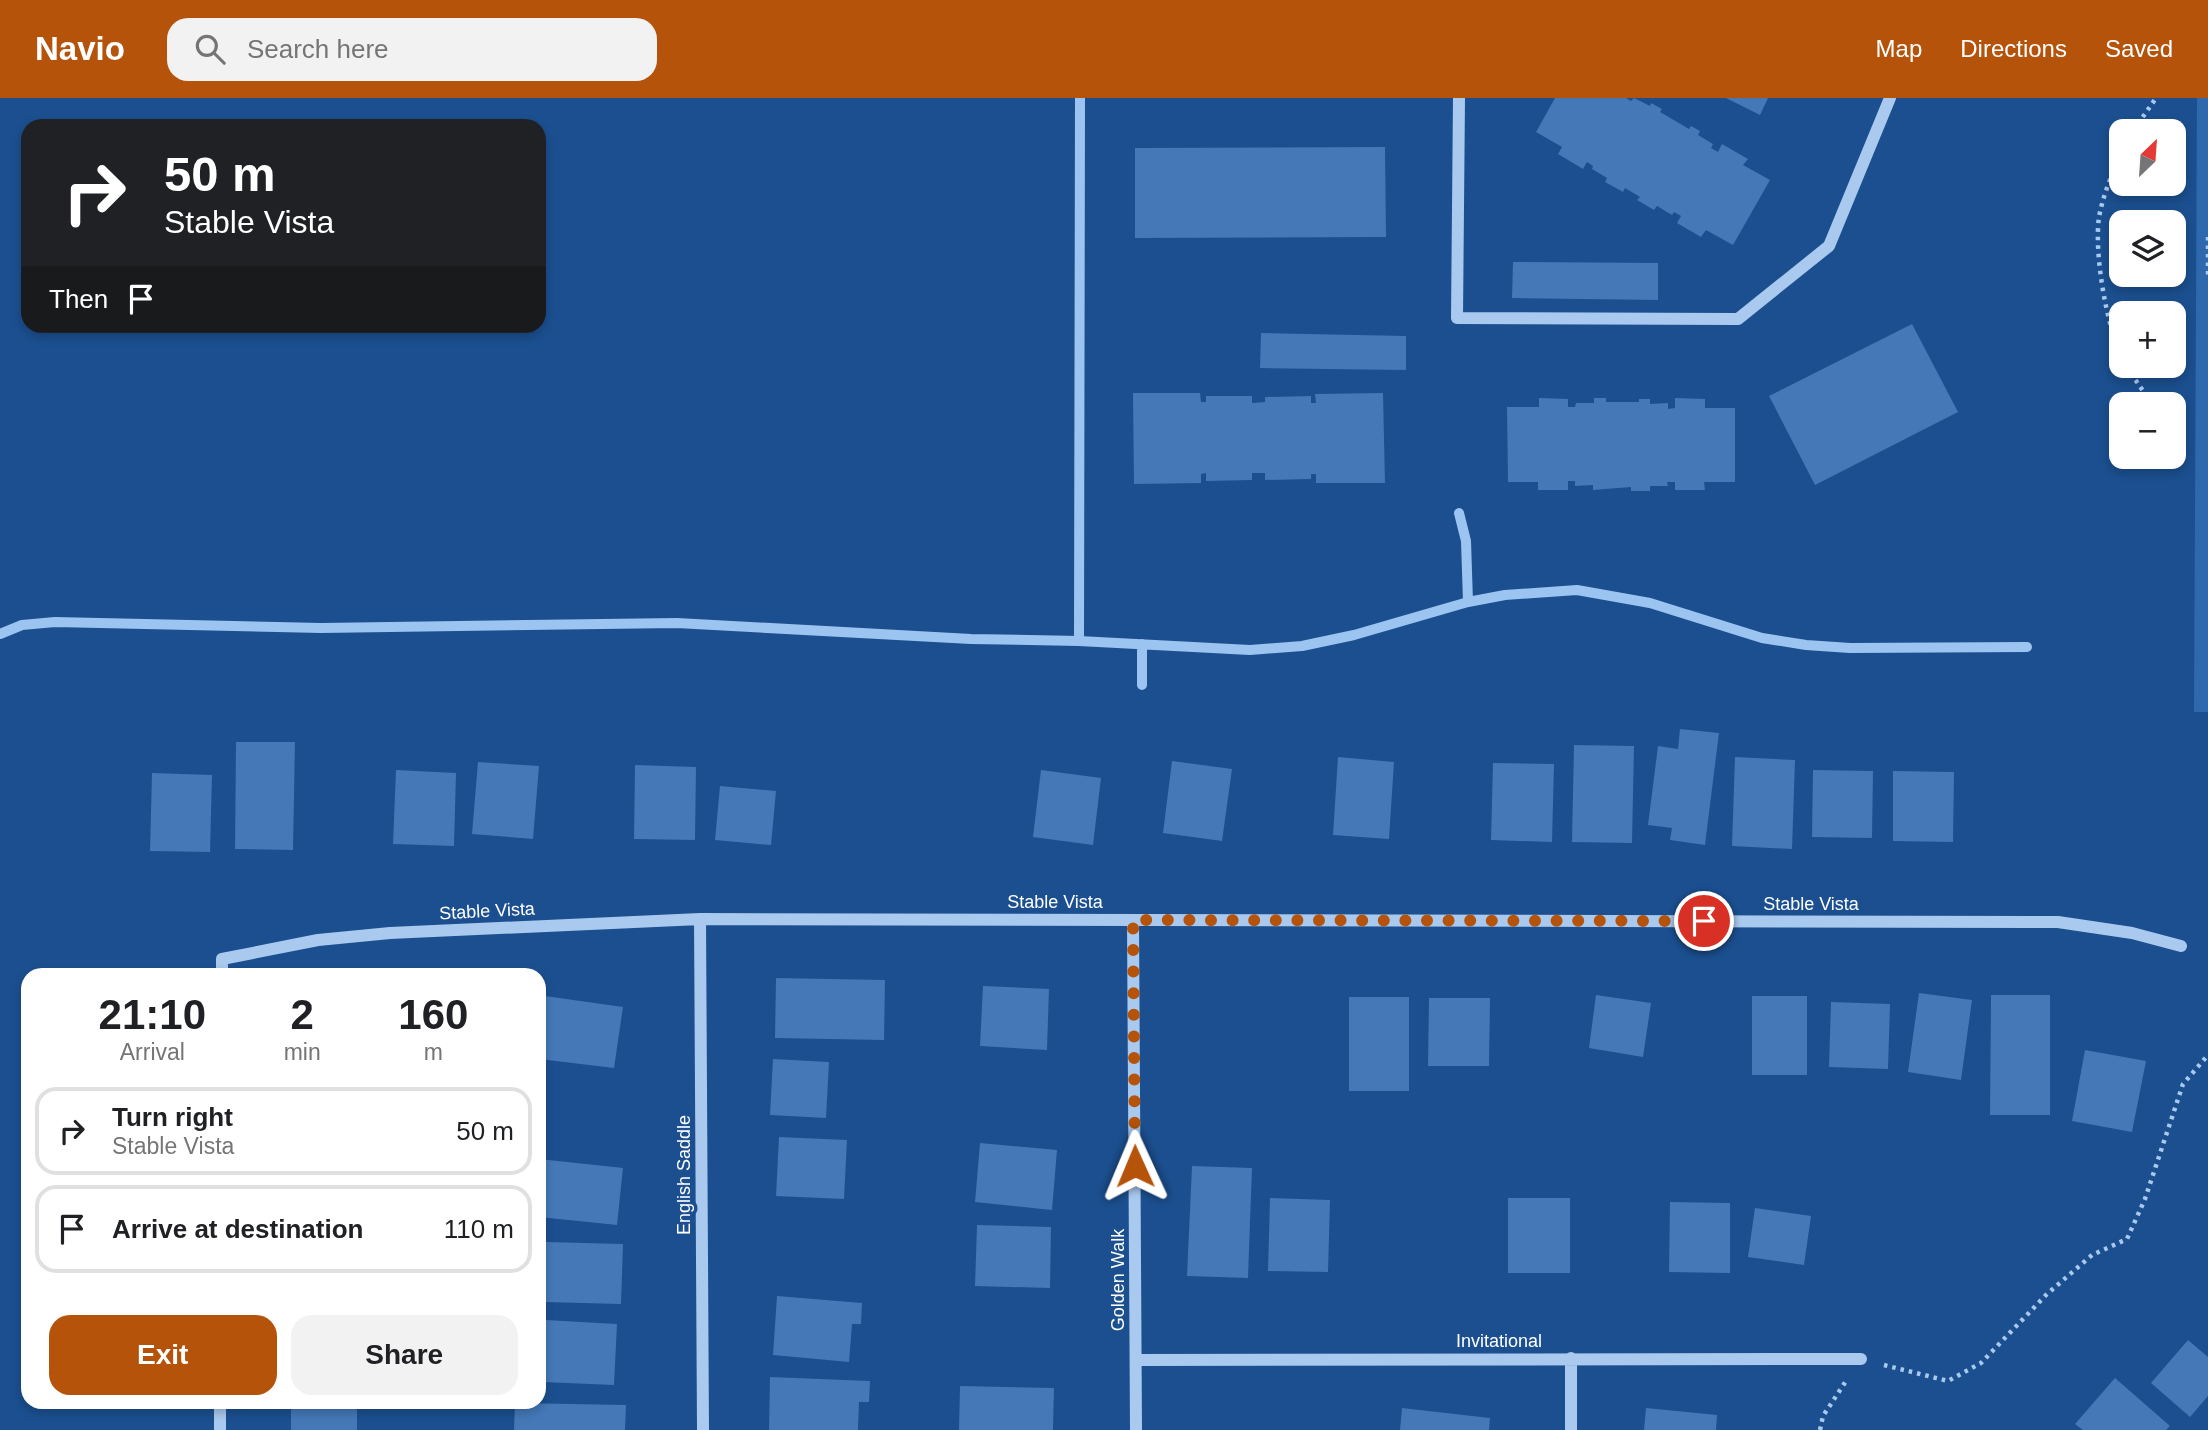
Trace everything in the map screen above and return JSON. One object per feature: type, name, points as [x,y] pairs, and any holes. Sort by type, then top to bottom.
[{"type":"street","points":[[1459,98],[1457,318],[1711,319],[1738,319],[1829,246],[1890,98]]},
{"type":"street","name":"Stable Vista","points":[[222,968],[222,959],[318,940],[390,933],[700,919],[2058,922],[2132,933],[2181,946]]},
{"type":"street","name":"English Saddle","points":[[700,919],[703,1430]]},
{"type":"street","name":"Golden Walk","points":[[1133,920],[1136,1430]]},
{"type":"street","points":[[1571,1358],[1571,1430]]},
{"type":"street","name":"Invitational","points":[[1137,1360],[1861,1359]]},
{"type":"street","points":[[220,1409],[220,1430]]},
{"type":"path","points":[[2142,119],[2157,98]]},
{"type":"path","points":[[2109,186],[2103,200],[2099,231],[2100,260],[2109,319]]},
{"type":"path","points":[[2208,237],[2208,279]]},
{"type":"path","points":[[1820,1430],[1823,1416],[1861,1359],[1948,1381],[1981,1363],[2046,1294],[2092,1255],[2127,1239],[2145,1199],[2183,1084],[2208,1055]]},
{"type":"shaded area","points":[[2197,98],[2208,98],[2208,712],[2194,712]]},
{"type":"building","points":[[1555,98],[1626,98],[1631,101],[1634,98],[1650,106],[1651,103],[1662,109],[1660,112],[1689,129],[1691,126],[1700,131],[1698,135],[1713,144],[1711,148],[1718,152],[1722,144],[1748,159],[1743,165],[1770,180],[1733,245],[1706,230],[1701,237],[1677,223],[1681,216],[1674,212],[1672,215],[1657,206],[1654,210],[1637,200],[1640,197],[1625,188],[1623,192],[1605,182],[1607,178],[1592,169],[1593,166],[1587,162],[1583,169],[1558,154],[1562,147],[1536,132]]},
{"type":"building","points":[[1726,98],[1768,98],[1760,115]]},
{"type":"building","points":[[1385,147],[1386,237],[1135,238],[1135,148]]},
{"type":"building","points":[[1513,262],[1658,263],[1658,300],[1512,298]]},
{"type":"building","points":[[1912,324],[1958,412],[1815,485],[1769,396]]},
{"type":"building","points":[[1261,333],[1406,336],[1406,370],[1260,368]]},
{"type":"building","points":[[1133,393],[1200,393],[1201,402],[1206,402],[1206,396],[1252,396],[1252,403],[1265,402],[1265,397],[1311,396],[1311,403],[1316,403],[1315,394],[1383,393],[1385,483],[1316,483],[1316,474],[1311,474],[1311,479],[1265,480],[1265,473],[1252,473],[1252,480],[1206,481],[1206,473],[1201,474],[1201,483],[1134,484]]},
{"type":"building","points":[[1539,398],[1568,399],[1568,407],[1575,407],[1576,403],[1594,403],[1594,398],[1606,398],[1606,402],[1639,402],[1639,399],[1650,399],[1650,404],[1668,403],[1668,409],[1675,408],[1675,398],[1705,399],[1705,408],[1735,408],[1735,482],[1704,482],[1705,490],[1675,490],[1675,482],[1667,482],[1668,486],[1650,486],[1650,491],[1631,491],[1631,487],[1593,490],[1593,485],[1575,486],[1575,481],[1568,481],[1568,490],[1538,490],[1538,482],[1508,482],[1507,407],[1539,407]]},
{"type":"building","points":[[1680,729],[1719,733],[1705,845],[1670,840],[1672,828],[1648,825],[1658,746],[1678,749]]},
{"type":"building","points":[[236,742],[295,742],[293,850],[235,849]]},
{"type":"building","points":[[1574,745],[1634,746],[1632,843],[1572,842]]},
{"type":"building","points":[[1338,757],[1394,762],[1389,839],[1333,835]]},
{"type":"building","points":[[1735,757],[1795,760],[1792,849],[1732,846]]},
{"type":"building","points":[[1172,761],[1232,769],[1222,841],[1163,833]]},
{"type":"building","points":[[478,762],[539,766],[533,839],[472,834]]},
{"type":"building","points":[[1493,763],[1554,764],[1552,842],[1491,840]]},
{"type":"building","points":[[635,765],[696,767],[695,840],[634,839]]},
{"type":"building","points":[[396,770],[456,773],[454,846],[393,844]]},
{"type":"building","points":[[1041,770],[1101,778],[1093,845],[1033,837]]},
{"type":"building","points":[[1813,770],[1873,771],[1872,838],[1812,837]]},
{"type":"building","points":[[1893,771],[1954,772],[1953,842],[1893,841]]},
{"type":"building","points":[[152,773],[212,775],[210,852],[150,851]]},
{"type":"building","points":[[720,786],[776,791],[771,845],[715,840]]},
{"type":"building","points":[[776,978],[885,980],[884,1040],[775,1038]]},
{"type":"building","points":[[983,986],[1049,989],[1047,1050],[980,1046]]},
{"type":"building","points":[[1919,993],[1972,1000],[1961,1080],[1908,1072]]},
{"type":"building","points":[[1596,995],[1651,1003],[1643,1057],[1589,1048]]},
{"type":"building","points":[[1991,995],[2050,995],[2050,1115],[1990,1115]]},
{"type":"building","points":[[546,996],[623,1007],[614,1068],[546,1060]]},
{"type":"building","points":[[1752,996],[1807,996],[1807,1075],[1752,1075]]},
{"type":"building","points":[[1349,997],[1409,997],[1409,1091],[1349,1091]]},
{"type":"building","points":[[1429,998],[1490,998],[1489,1066],[1428,1066]]},
{"type":"building","points":[[1831,1002],[1890,1004],[1888,1069],[1829,1067]]},
{"type":"building","points":[[2085,1050],[2146,1061],[2132,1132],[2072,1121]]},
{"type":"building","points":[[773,1059],[829,1062],[826,1118],[770,1115]]},
{"type":"building","points":[[779,1137],[847,1140],[844,1199],[776,1196]]},
{"type":"building","points":[[980,1143],[1057,1150],[1052,1210],[975,1202]]},
{"type":"building","points":[[546,1160],[623,1168],[617,1225],[546,1218]]},
{"type":"building","points":[[1192,1166],[1252,1168],[1248,1278],[1187,1276]]},
{"type":"building","points":[[1270,1198],[1330,1200],[1328,1272],[1268,1271]]},
{"type":"building","points":[[1508,1198],[1570,1198],[1570,1273],[1508,1273]]},
{"type":"building","points":[[1670,1202],[1730,1203],[1730,1273],[1669,1272]]},
{"type":"building","points":[[1755,1208],[1811,1216],[1804,1265],[1748,1257]]},
{"type":"building","points":[[977,1225],[1051,1227],[1050,1288],[975,1286]]},
{"type":"building","points":[[546,1242],[623,1244],[621,1304],[546,1302]]},
{"type":"building","points":[[777,1296],[862,1303],[861,1324],[852,1324],[849,1362],[773,1355]]},
{"type":"building","points":[[546,1320],[617,1324],[614,1385],[546,1382]]},
{"type":"building","points":[[2188,1340],[2208,1357],[2208,1396],[2190,1417],[2151,1383]]},
{"type":"building","points":[[770,1377],[870,1381],[869,1402],[859,1402],[858,1430],[769,1430]]},
{"type":"building","points":[[2115,1378],[2170,1426],[2166,1430],[2083,1430],[2075,1424]]},
{"type":"building","points":[[960,1386],[1054,1388],[1053,1430],[959,1430]]},
{"type":"building","points":[[546,1404],[626,1405],[625,1430],[514,1430],[515,1409],[546,1409]]},
{"type":"building","points":[[1402,1408],[1490,1418],[1489,1430],[1400,1430]]},
{"type":"building","points":[[1646,1408],[1717,1415],[1716,1430],[1644,1430]]},
{"type":"building","points":[[291,1409],[357,1409],[357,1430],[291,1430]]},
{"type":"waterway","points":[[1079,641],[1080,98]]},
{"type":"waterway","points":[[1459,513],[1466,541],[1468,602]]},
{"type":"waterway","points":[[0,634],[22,625],[55,622],[321,628],[677,623],[971,639],[1079,641],[1250,650],[1302,646],[1354,635],[1468,602],[1505,595],[1577,590],[1650,603],[1762,638],[1806,645],[1850,648],[2027,647]]},
{"type":"waterway","points":[[1142,644],[1142,685]]},
{"type":"route","points":[[1135,1166],[1133,920],[1704,921]]}]
